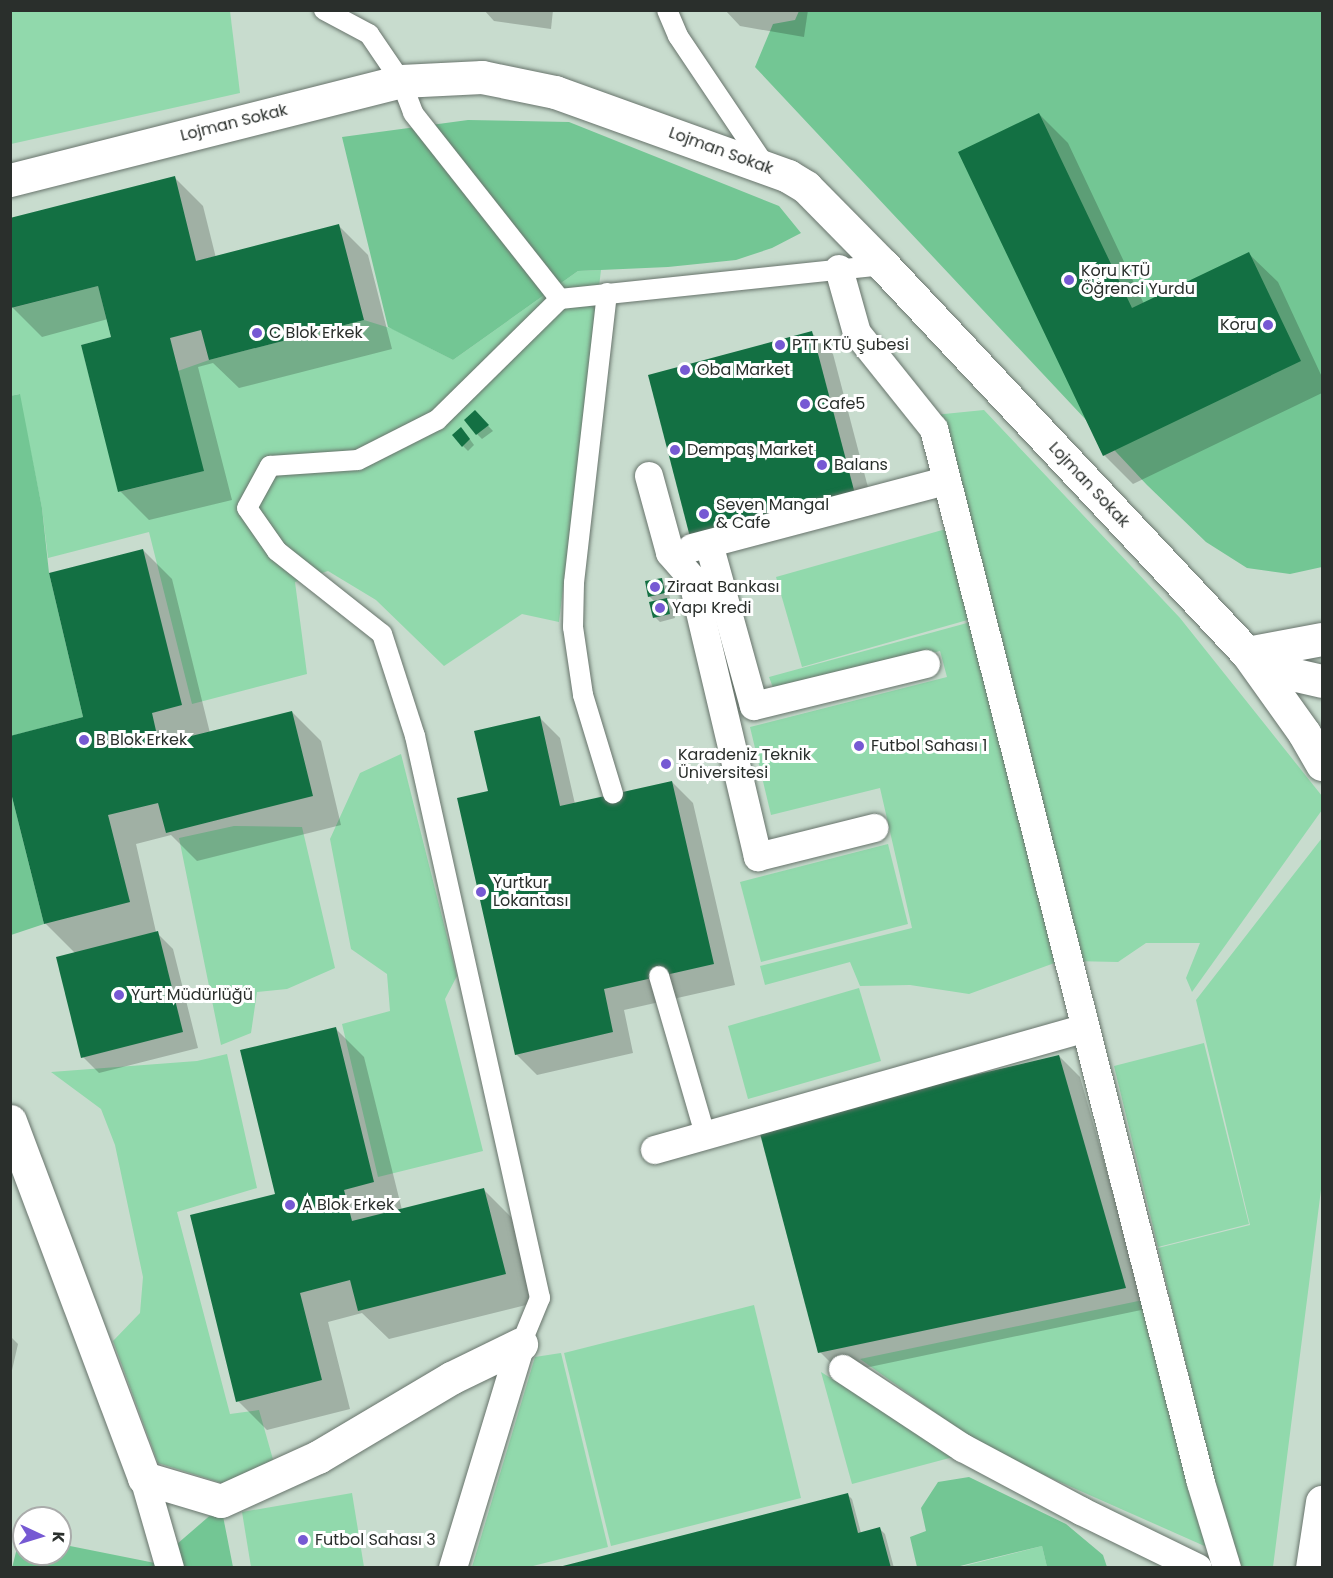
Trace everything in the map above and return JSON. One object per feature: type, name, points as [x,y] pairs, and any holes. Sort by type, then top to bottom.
[{"type":"street","name":"Lojman Sokak","points":[[10,180],[401,81],[482,77],[555,92],[766,167],[806,187],[883,265],[1247,653],[1313,738],[1323,764]]},
{"type":"street","points":[[839,269],[857,333],[934,429],[945,481],[1201,1483],[1227,1568]]},
{"type":"street","points":[[649,476],[670,553],[692,578],[758,857],[874,828]]},
{"type":"street","points":[[926,664],[754,706],[698,547],[945,481]]},
{"type":"street","points":[[1247,653],[1323,639]]},
{"type":"street","name":"Lojman Sokak","points":[[1247,653],[1283,672],[1323,681]]},
{"type":"street","points":[[655,1150],[1085,1028]]},
{"type":"street","points":[[10,1122],[144,1478],[170,1568]]},
{"type":"street","points":[[144,1478],[221,1501],[318,1457],[452,1378],[521,1344]]},
{"type":"street","points":[[453,1568],[521,1344]]},
{"type":"street","points":[[843,1369],[963,1448],[1081,1511],[1198,1568]]},
{"type":"street","points":[[1312,1568],[1323,1502]]},
{"type":"lane","points":[[324,10],[369,34],[401,81],[413,113],[560,298]]},
{"type":"lane","points":[[667,10],[678,36],[766,167]]},
{"type":"lane","points":[[521,1344],[540,1298],[415,736],[386,645],[382,634],[277,551],[247,508],[270,465],[358,460],[437,420],[560,298],[883,265]]},
{"type":"lane","points":[[607,293],[575,571],[573,627],[583,695],[613,794]]},
{"type":"lane","points":[[659,976],[705,1134]]},
{"type":"shaded area","name":"Karadeniz Teknik Üniversitesi","points":[[11,11],[1322,11],[1322,1567],[11,1568]]},
{"type":"green space","points":[[10,11],[230,11],[240,93],[11,144]]},
{"type":"green space","points":[[799,11],[1322,11],[1322,567],[1290,574],[1247,568],[1206,542],[1147,485],[755,67],[773,24],[795,20]]},
{"type":"green space","points":[[468,120],[569,122],[779,206],[801,233],[772,248],[736,260],[668,267],[578,271],[453,360],[388,327],[342,137]]},
{"type":"green space","points":[[601,270],[559,622],[522,614],[444,666],[376,600],[328,571],[295,582],[307,674],[192,704],[149,532],[48,558],[42,508],[19,394],[11,396],[10,305],[12,308],[98,286],[111,337],[81,345],[119,492],[203,471],[178,371],[209,360],[364,320],[393,329],[453,360],[578,271]]},
{"type":"green space","points":[[20,394],[42,508],[49,573],[83,717],[11,736],[10,396]]},
{"type":"green space","points":[[984,410],[1180,618],[1322,796],[1322,810],[1192,992],[1186,978],[1200,943],[1146,943],[1118,962],[1072,961],[934,415]]},
{"type":"green space","points":[[953,527],[978,617],[802,667],[776,577]]},
{"type":"green space","points":[[978,620],[1060,961],[969,994],[910,985],[860,986],[850,962],[765,985],[760,966],[912,928],[880,788],[771,815],[750,727],[947,677],[940,651],[775,693],[769,677]]},
{"type":"green space","points":[[401,754],[457,976],[445,999],[483,1151],[378,1177],[342,1024],[390,1011],[387,974],[351,949],[330,839],[360,773]]},
{"type":"green space","points":[[10,789],[44,924],[11,935],[10,935]]},
{"type":"green space","points":[[234,826],[302,827],[335,968],[287,989],[257,992],[251,1033],[221,1045],[179,838]]},
{"type":"green space","points":[[1322,838],[1322,1182],[1273,1567],[1235,1567],[1158,1248],[1250,1225],[1196,1000]]},
{"type":"green space","points":[[888,844],[908,924],[761,962],[740,882]]},
{"type":"green space","points":[[859,988],[881,1061],[748,1099],[728,1026]]},
{"type":"green space","points":[[1204,1043],[1249,1224],[1158,1247],[1114,1066]]},
{"type":"green space","points":[[227,1054],[257,1188],[177,1212],[230,1414],[259,1410],[274,1463],[228,1485],[158,1463],[113,1341],[140,1313],[143,1277],[115,1145],[101,1109],[51,1072],[197,1061]]},
{"type":"green space","points":[[1148,1299],[1209,1548],[988,1450],[860,1359]]},
{"type":"green space","points":[[754,1305],[801,1498],[611,1546],[564,1353]]},
{"type":"green space","points":[[561,1353],[608,1547],[529,1567],[472,1567],[535,1357]]},
{"type":"green space","points":[[821,1372],[957,1456],[852,1484]]},
{"type":"green space","points":[[969,1477],[1066,1524],[1103,1555],[1107,1567],[1047,1567],[1042,1546],[956,1567],[917,1567],[910,1537],[926,1531],[921,1508],[938,1482]]},
{"type":"green space","name":"Futbol Sahası 3","points":[[352,1493],[364,1567],[251,1567],[242,1512]]},
{"type":"green space","points":[[221,1506],[233,1567],[12,1568],[12,1566],[72,1566],[72,1546],[155,1563]]},
{"type":"green space","points":[[1042,1546],[1047,1567],[956,1568]]},
{"type":"building","name":"Koru KTÜ Öğrenci Yurdu","points":[[1039,113],[1132,308],[1249,252],[1301,361],[1103,456],[958,152]]},
{"type":"building","name":"C Blok Erkek","points":[[175,176],[196,261],[339,224],[364,320],[209,360],[201,330],[170,338],[204,471],[118,492],[81,345],[111,337],[98,286],[11,308],[10,218]]},
{"type":"building","points":[[812,331],[855,494],[690,537],[648,375]]},
{"type":"building","points":[[475,410],[489,425],[476,435],[464,420]]},
{"type":"building","points":[[461,427],[470,439],[462,447],[452,435]]},
{"type":"building","name":"B Blok Erkek","points":[[143,549],[182,705],[152,713],[159,744],[292,711],[313,796],[166,833],[158,803],[108,815],[130,902],[44,924],[10,789],[10,736],[83,717],[49,573]]},
{"type":"building","name":"Ziraat Bankası","points":[[662,578],[665,593],[648,597],[645,581]]},
{"type":"building","name":"Yapı Kredi","points":[[667,598],[670,614],[653,618],[649,602]]},
{"type":"building","points":[[540,716],[560,806],[672,781],[714,964],[604,989],[613,1032],[515,1055],[457,798],[488,791],[474,731]]},
{"type":"building","name":"Yurt Müdürlüğü","points":[[158,931],[183,1032],[81,1058],[56,957]]},
{"type":"building","name":"A Blok Erkek","points":[[336,1027],[374,1182],[344,1190],[352,1221],[484,1188],[506,1274],[358,1311],[350,1280],[300,1293],[322,1380],[236,1402],[190,1215],[275,1194],[240,1050]]},
{"type":"building","points":[[1059,1055],[1126,1288],[818,1353],[758,1126]]},
{"type":"building","points":[[848,1493],[858,1533],[880,1527],[891,1568],[555,1568]]},
{"type":"place","name":"Koru KTÜ Öğrenci Yurdu","points":[[1069,280]]},
{"type":"place","name":"Koru","points":[[1268,325]]},
{"type":"place","name":"C Blok Erkek","points":[[257,333]]},
{"type":"place","name":"PTT KTÜ Şubesi","points":[[780,345]]},
{"type":"place","name":"Oba Market","points":[[685,370]]},
{"type":"place","name":"Cafe5","points":[[805,404]]},
{"type":"place","name":"Dempaş Market","points":[[675,450]]},
{"type":"place","name":"Balans","points":[[822,465]]},
{"type":"place","name":"Seven Mangal & Cafe","points":[[704,514]]},
{"type":"place","name":"Ziraat Bankası","points":[[655,587]]},
{"type":"place","name":"Yapı Kredi","points":[[660,608]]},
{"type":"place","name":"B Blok Erkek","points":[[84,740]]},
{"type":"place","name":"Futbol Sahası 1","points":[[859,746]]},
{"type":"place","name":"Karadeniz Teknik Üniversitesi","points":[[666,764]]},
{"type":"place","name":"Yurtkur Lokantası","points":[[481,892]]},
{"type":"place","name":"Yurt Müdürlüğü","points":[[119,995]]},
{"type":"place","name":"A Blok Erkek","points":[[290,1205]]},
{"type":"place","name":"Futbol Sahası 3","points":[[303,1540]]}]
